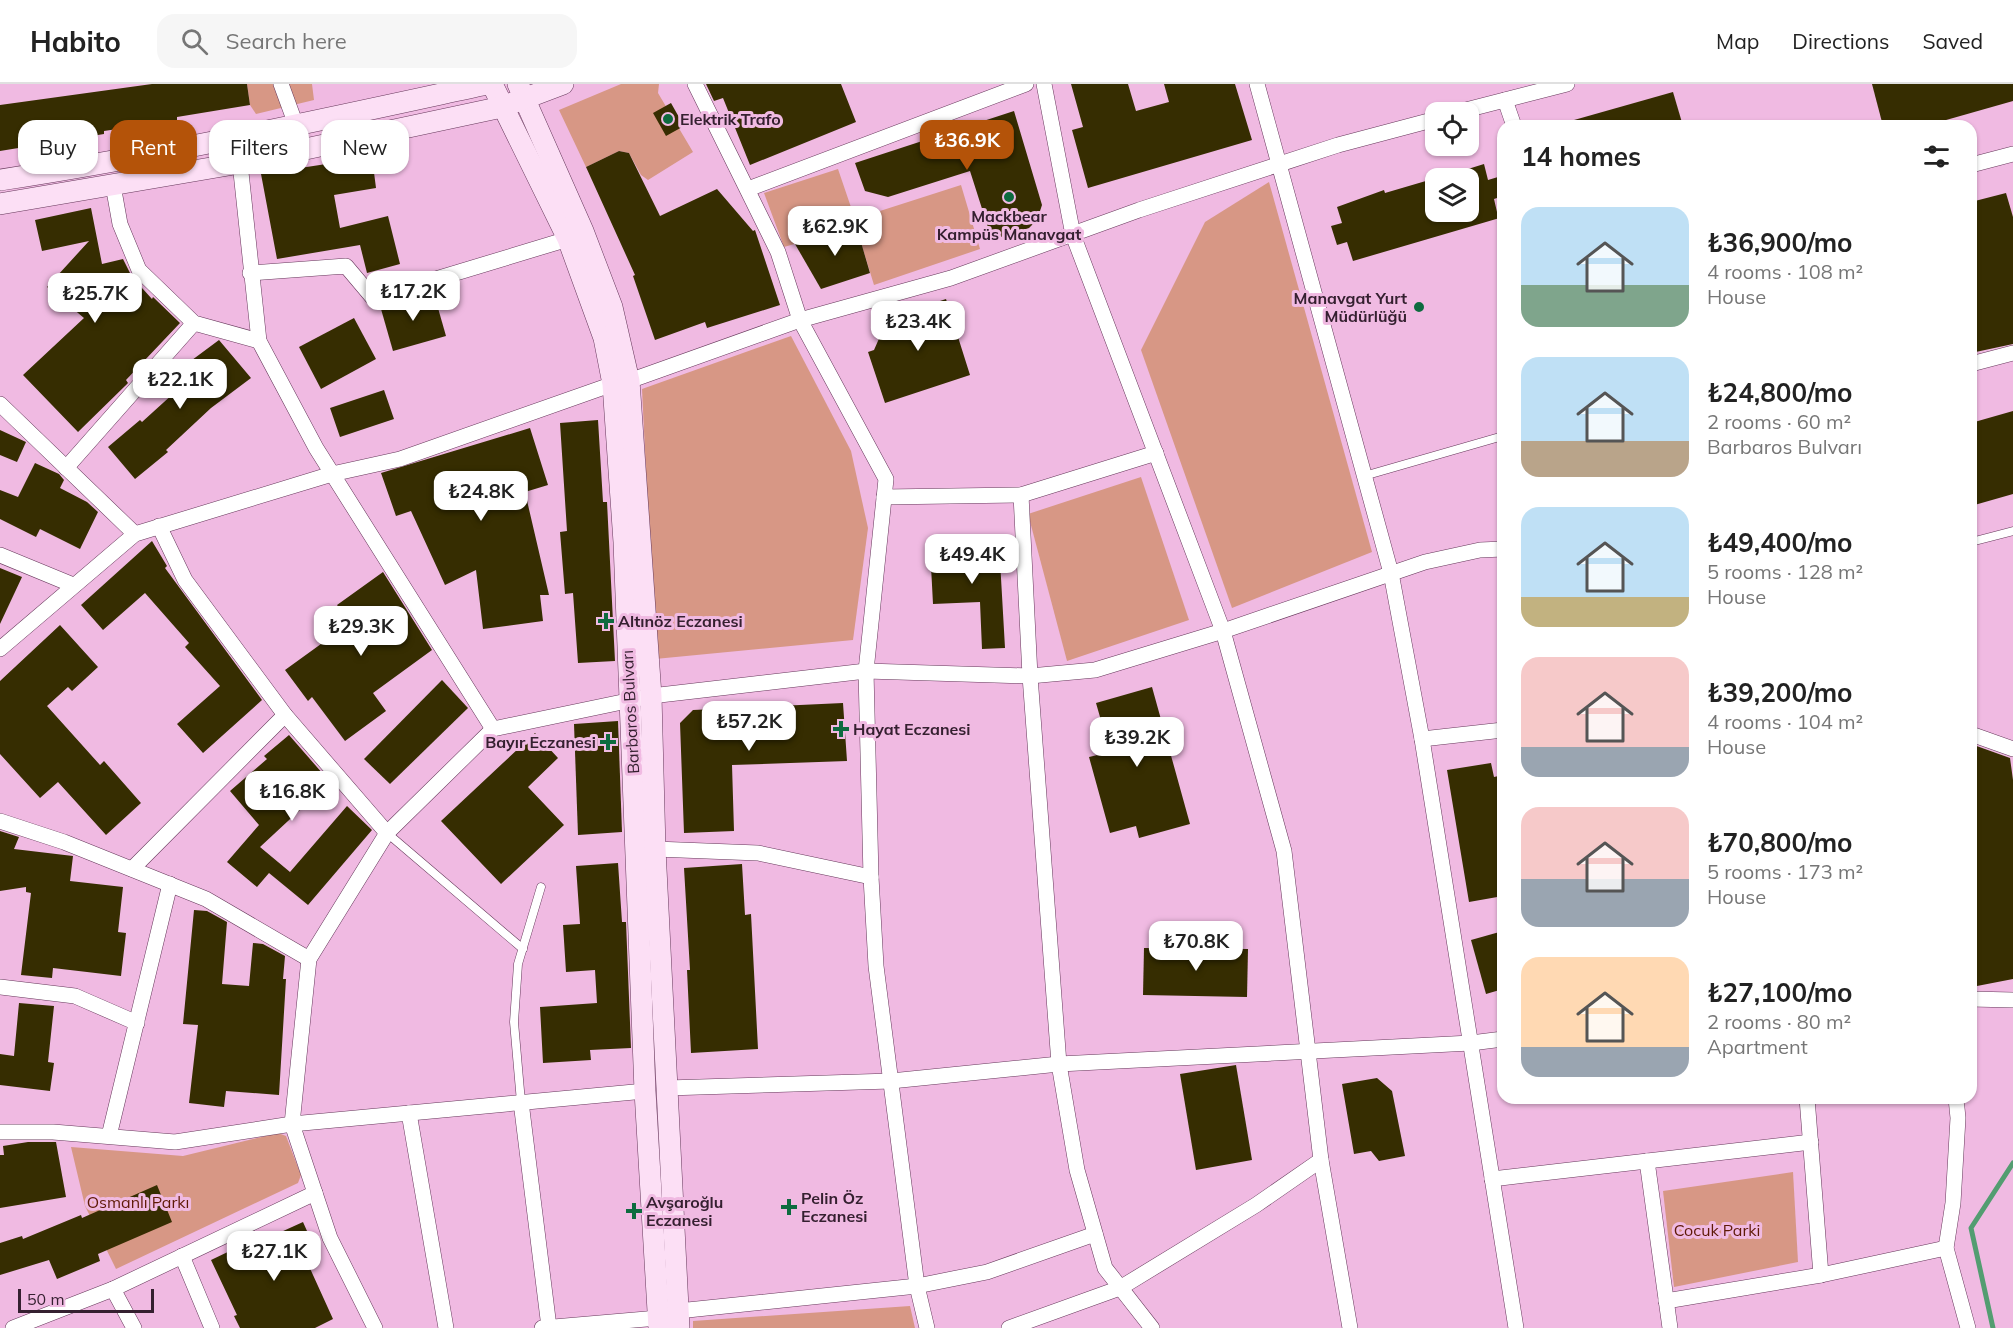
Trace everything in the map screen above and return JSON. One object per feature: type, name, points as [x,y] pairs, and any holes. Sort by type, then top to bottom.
[{"type":"street","points":[[281,84],[294,120]]},
{"type":"street","points":[[309,122],[487,84]]},
{"type":"street","name":"Barbaros Bulvarı","points":[[492,84],[568,239],[621,383],[629,699],[645,1091],[668,1321]]},
{"type":"street","points":[[309,149],[502,107],[522,92],[563,84]]},
{"type":"street","points":[[695,84],[778,252],[800,320],[886,479],[866,671],[871,877],[876,966],[917,1286],[927,1328]]},
{"type":"street","points":[[748,189],[1026,84]]},
{"type":"street","points":[[1044,84],[1073,235],[1222,631],[1284,851],[1322,1160],[1350,1328]]},
{"type":"street","points":[[1257,84],[1391,573],[1422,739],[1516,1328]]},
{"type":"street","points":[[1479,107],[1567,84]]},
{"type":"street","name":"Barbaros Bulvarı","points":[[522,92],[583,231],[612,307],[651,696],[667,1088],[668,1321]]},
{"type":"street","points":[[1505,100],[1512,120]]},
{"type":"street","points":[[0,649],[135,534],[332,474],[400,459],[800,320],[951,278],[1338,145],[1425,121]]},
{"type":"street","points":[[0,180],[104,164],[209,143]]},
{"type":"street","points":[[1977,163],[2013,154]]},
{"type":"street","points":[[0,204],[209,169]]},
{"type":"street","points":[[241,174],[259,341],[332,474],[494,729]]},
{"type":"street","points":[[113,185],[120,224],[139,270],[194,323],[259,341]]},
{"type":"street","points":[[250,273],[346,266],[373,298],[568,239]]},
{"type":"street","points":[[66,468],[194,323]]},
{"type":"street","points":[[1977,362],[2013,353]]},
{"type":"street","points":[[0,404],[135,534]]},
{"type":"street","points":[[884,497],[1021,495],[1156,453]]},
{"type":"street","points":[[1021,495],[1030,676],[1059,1064],[1077,1170],[1105,1268],[1152,1328]]},
{"type":"street","points":[[159,526],[185,580],[285,715],[387,833]]},
{"type":"street","points":[[375,1328],[330,1238],[292,1124],[309,959],[387,833],[494,729],[629,699],[866,671],[1030,676],[1095,670],[1222,631],[1425,561],[1480,550],[1497,549]]},
{"type":"street","points":[[0,555],[73,585]]},
{"type":"street","points":[[132,869],[285,715]]},
{"type":"street","points":[[1422,739],[1497,731]]},
{"type":"street","points":[[1977,736],[2013,749]]},
{"type":"street","points":[[0,821],[64,842],[206,899],[309,959]]},
{"type":"street","points":[[656,849],[758,853],[871,877]]},
{"type":"street","points":[[109,1136],[170,884]]},
{"type":"street","points":[[0,987],[75,996],[137,1023]]},
{"type":"street","points":[[1977,999],[2013,1000]]},
{"type":"street","points":[[667,1088],[891,1081],[1059,1064],[1309,1052],[1497,1040]]},
{"type":"street","points":[[0,1132],[109,1136],[175,1142],[292,1124],[645,1091]]},
{"type":"street","points":[[521,1102],[549,1327]]},
{"type":"street","points":[[1808,1104],[1821,1275]]},
{"type":"street","points":[[1957,1104],[1958,1118],[1953,1203],[1946,1248],[1968,1328]]},
{"type":"street","points":[[409,1113],[446,1328]]},
{"type":"street","points":[[1492,1179],[1811,1142]]},
{"type":"street","points":[[1009,1328],[1120,1288],[1256,1205],[1322,1160]]},
{"type":"street","points":[[1647,1161],[1670,1328]]},
{"type":"street","points":[[13,1328],[113,1289],[315,1193]]},
{"type":"street","points":[[542,1328],[668,1321],[917,1286],[987,1272],[1095,1234]]},
{"type":"street","points":[[1666,1301],[1821,1275],[1946,1248]]},
{"type":"street","points":[[182,1256],[212,1328]]},
{"type":"street","points":[[113,1289],[134,1328]]},
{"type":"lane","points":[[1364,476],[1497,438]]},
{"type":"lane","points":[[1977,540],[2013,531]]},
{"type":"lane","points":[[387,833],[523,949]]},
{"type":"lane","points":[[521,1102],[514,1022],[518,964],[541,887]]},
{"type":"green space","points":[[247,84],[312,84],[314,100],[256,114],[250,105]]},
{"type":"green space","points":[[621,84],[659,84],[658,93],[693,152],[648,180],[641,175],[629,153],[619,151],[586,167],[559,110]]},
{"type":"green space","points":[[838,169],[855,219],[961,185],[980,249],[874,285],[856,226],[784,247],[764,193]]},
{"type":"green space","points":[[1269,182],[1372,552],[1232,608],[1141,350],[1205,222]]},
{"type":"green space","points":[[791,336],[851,451],[868,528],[853,640],[655,659],[642,389]]},
{"type":"green space","points":[[1141,477],[1189,620],[1067,661],[1028,514]]},
{"type":"green space","name":"Osmanlı Parkı","points":[[278,1133],[286,1136],[301,1175],[298,1183],[116,1269],[85,1206],[71,1147],[183,1156]]},
{"type":"green space","name":"Cocuk Parki","points":[[1793,1172],[1798,1262],[1674,1287],[1663,1191]]},
{"type":"green space","points":[[910,1306],[915,1328],[693,1328],[693,1321]]},
{"type":"building","points":[[152,84],[247,84],[250,105],[177,117],[177,120],[110,120],[110,130],[98,135],[98,120],[18,120],[18,148],[0,151],[0,105]]},
{"type":"building","points":[[706,84],[841,84],[856,122],[750,165],[723,98],[714,101]]},
{"type":"building","points":[[1071,84],[1128,84],[1136,111],[1169,102],[1164,84],[1235,84],[1252,140],[1088,188],[1072,130],[1083,127]]},
{"type":"building","points":[[1872,84],[2013,84],[2013,101],[1946,120],[1881,120]]},
{"type":"building","points":[[1673,92],[1681,120],[1574,120]]},
{"type":"building","name":"Elektrik Trafo","points":[[671,103],[684,126],[666,136],[653,113]]},
{"type":"building","points":[[1014,111],[1042,205],[1037,220],[1029,228],[992,240],[970,171],[888,197],[865,191],[855,163]]},
{"type":"building","points":[[619,151],[629,153],[660,216],[717,189],[753,231],[755,230],[780,305],[707,328],[705,322],[655,340],[633,276],[635,275],[586,167]]},
{"type":"building","points":[[1484,164],[1488,180],[1497,177],[1497,198],[1494,199],[1497,219],[1353,261],[1347,242],[1337,245],[1331,226],[1342,223],[1337,207],[1384,190],[1385,193],[1425,181],[1425,222],[1479,222],[1479,168],[1471,168]]},
{"type":"building","points":[[321,165],[321,174],[374,174],[376,188],[334,195],[340,228],[388,216],[400,264],[367,273],[360,245],[277,259],[261,174],[309,174],[309,167]]},
{"type":"building","points":[[2006,193],[2013,217],[2013,344],[1977,352],[1977,200]]},
{"type":"building","points":[[91,208],[102,264],[123,259],[132,277],[152,299],[153,297],[180,323],[126,380],[128,383],[78,432],[23,375],[84,318],[47,287],[89,241],[42,251],[35,220]]},
{"type":"building","points":[[856,225],[870,273],[821,289],[795,244]]},
{"type":"building","points":[[434,294],[446,336],[393,351],[381,309]]},
{"type":"building","points":[[946,299],[970,375],[885,403],[868,352],[874,350],[885,325],[883,320]]},
{"type":"building","points":[[354,318],[376,359],[321,389],[299,347]]},
{"type":"building","points":[[219,340],[251,378],[211,408],[166,450],[168,452],[135,479],[108,447],[140,420],[142,422],[196,373],[188,363]]},
{"type":"building","points":[[384,390],[394,419],[340,437],[330,408]]},
{"type":"building","points":[[2013,411],[2013,494],[1977,504],[1977,421]]},
{"type":"building","points":[[598,420],[603,502],[607,502],[615,661],[578,663],[573,593],[565,594],[560,532],[567,531],[560,423]]},
{"type":"building","points":[[530,428],[548,485],[525,492],[549,595],[540,595],[543,621],[483,629],[476,570],[445,585],[411,511],[396,516],[381,473]]},
{"type":"building","points":[[0,430],[26,442],[17,462],[0,455]]},
{"type":"building","points":[[35,463],[59,474],[64,480],[60,488],[87,502],[98,512],[80,549],[40,529],[36,537],[0,519],[0,490],[18,497]]},
{"type":"building","points":[[152,541],[167,566],[165,568],[262,700],[203,753],[177,724],[220,686],[185,647],[189,643],[145,593],[103,630],[81,605]]},
{"type":"building","points":[[999,543],[1005,648],[982,649],[980,602],[933,604],[930,547]]},
{"type":"building","points":[[0,568],[22,577],[0,624]]},
{"type":"building","points":[[383,572],[432,650],[373,693],[386,711],[345,741],[312,697],[308,701],[285,670],[350,623],[337,605]]},
{"type":"building","points":[[60,625],[98,667],[72,691],[68,687],[47,706],[100,765],[104,761],[141,803],[106,835],[58,782],[40,798],[0,754],[0,681]]},
{"type":"building","points":[[442,680],[468,708],[390,784],[364,759]]},
{"type":"building","points":[[1152,687],[1190,824],[1139,838],[1136,826],[1110,833],[1089,757],[1110,752],[1096,703]]},
{"type":"building","points":[[843,703],[847,761],[732,765],[734,831],[684,833],[680,723],[693,710]]},
{"type":"building","points":[[618,721],[622,832],[578,835],[574,724]]},
{"type":"building","points":[[535,733],[558,758],[528,787],[564,825],[501,884],[441,821]]},
{"type":"building","points":[[289,735],[330,782],[260,847],[290,872],[347,806],[372,830],[308,905],[269,873],[257,887],[227,862],[259,825],[230,791],[267,759],[264,756]]},
{"type":"building","points":[[1977,746],[2010,758],[2013,780],[2013,979],[1977,986]]},
{"type":"building","points":[[1491,763],[1494,777],[1497,776],[1497,897],[1469,902],[1447,770]]},
{"type":"building","points":[[0,831],[19,837],[14,849],[73,856],[70,881],[123,887],[118,932],[126,933],[121,976],[53,968],[52,978],[21,975],[31,893],[26,892],[26,887],[0,891]]},
{"type":"building","points":[[618,863],[622,922],[626,922],[631,1048],[590,1050],[591,1060],[543,1063],[540,1007],[597,1003],[595,970],[566,972],[563,925],[580,924],[576,866]]},
{"type":"building","points":[[742,864],[745,915],[751,914],[758,1049],[691,1053],[687,970],[690,970],[684,868]]},
{"type":"building","points":[[194,910],[207,911],[227,922],[222,984],[249,986],[253,943],[263,944],[285,956],[283,979],[286,979],[279,1095],[226,1091],[224,1107],[189,1103],[198,1025],[183,1024]]},
{"type":"building","points":[[1497,933],[1497,991],[1486,994],[1471,940]]},
{"type":"building","points":[[1144,948],[1248,949],[1247,997],[1143,995]]},
{"type":"building","points":[[19,1003],[54,1006],[48,1062],[54,1063],[50,1091],[0,1085],[0,1054],[14,1056]]},
{"type":"building","points":[[1236,1065],[1252,1160],[1196,1170],[1180,1074]]},
{"type":"building","points":[[1377,1078],[1392,1091],[1405,1156],[1379,1161],[1371,1151],[1354,1154],[1342,1084]]},
{"type":"building","points":[[28,1142],[56,1142],[66,1197],[0,1208],[0,1155],[4,1155],[3,1146]]},
{"type":"building","points":[[157,1185],[172,1222],[98,1254],[100,1261],[57,1279],[49,1260],[0,1275],[0,1243],[22,1236],[23,1239],[81,1215],[82,1218]]},
{"type":"building","points":[[303,1222],[319,1258],[308,1264],[333,1319],[315,1328],[240,1328],[234,1316],[237,1315],[211,1260],[257,1238],[259,1242]]},
{"type":"waterway","points":[[1993,1328],[1971,1228],[2013,1163]]},
{"type":"place","name":"Elektrik Trafo","points":[[668,119]]},
{"type":"place","name":"Mackbear Kampüs Manavgat","points":[[1009,197]]},
{"type":"place","name":"Manavgat Yurt Müdürlüğü","points":[[1419,307]]},
{"type":"place","name":"Altınöz Eczanesi","points":[[606,621]]},
{"type":"place","name":"Hayat Eczanesi","points":[[841,729]]},
{"type":"place","name":"Bayır Eczanesi","points":[[608,742]]},
{"type":"place","name":"Pelin Öz Eczanesi","points":[[789,1207]]},
{"type":"place","name":"Avşaroğlu Eczanesi","points":[[634,1211]]}]
